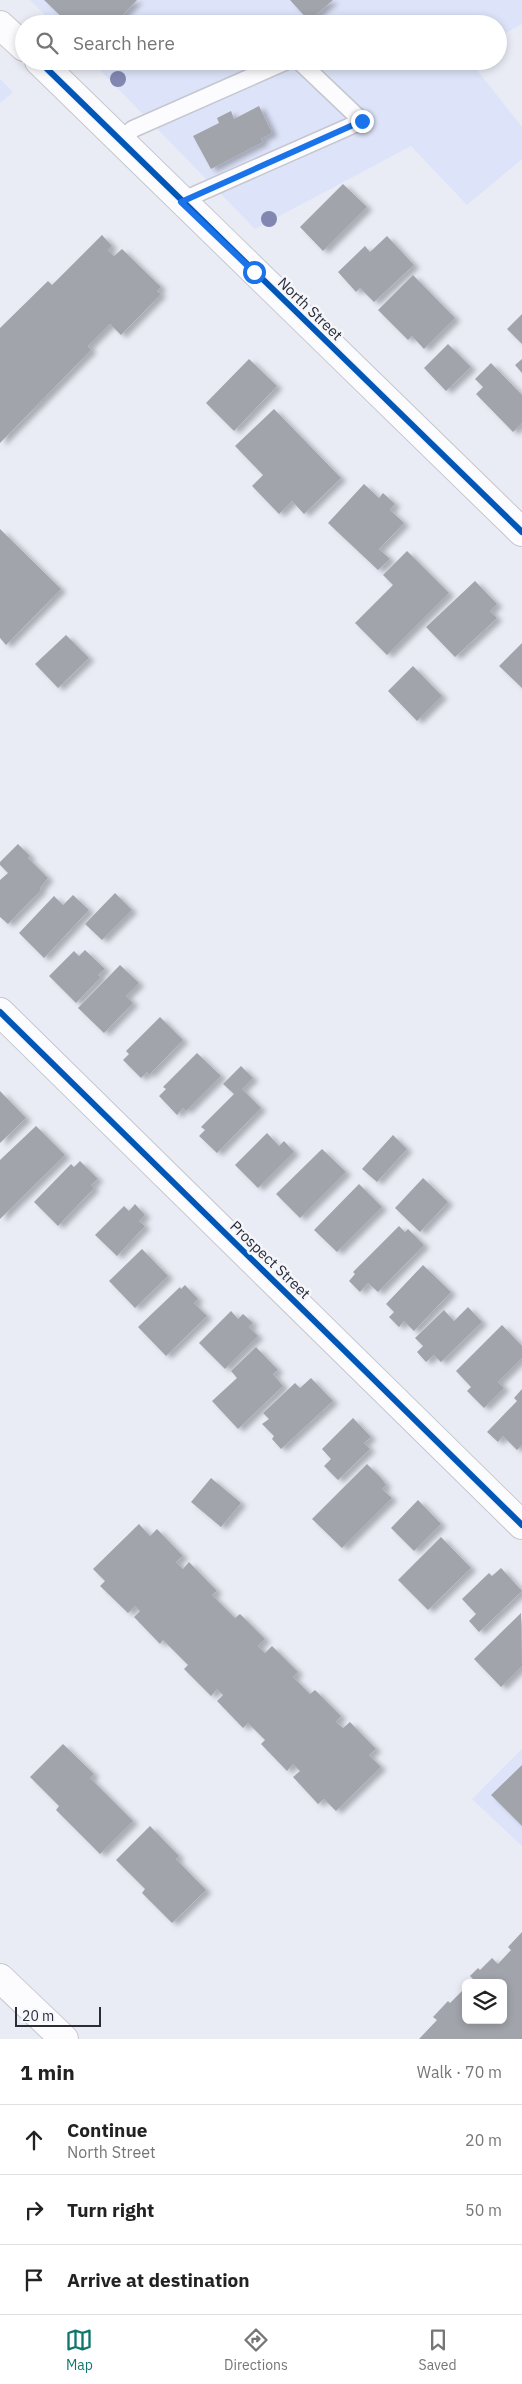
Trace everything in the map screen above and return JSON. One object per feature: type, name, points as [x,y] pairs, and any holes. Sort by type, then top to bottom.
[{"type":"main road","points":[[0,25],[15,39]]},
{"type":"main road","name":"North Street","points":[[48,70],[181,202],[521,530]]},
{"type":"main road","name":"Prospect Street","points":[[0,1012],[522,1525]]},
{"type":"main road","points":[[0,1978],[64,2039]]},
{"type":"lane","points":[[120,141],[133,129],[267,70]]},
{"type":"lane","points":[[181,202],[362,121],[308,70]]},
{"type":"shaded area","points":[[30,0],[522,0],[522,24],[507,32],[507,15],[45,15]]},
{"type":"shaded area","points":[[100,70],[477,70],[522,127],[522,159],[467,205],[411,146],[255,229]]},
{"type":"shaded area","points":[[0,79],[13,92],[0,103]]},
{"type":"shaded area","points":[[522,1749],[522,1846],[472,1799]]},
{"type":"building","points":[[44,0],[137,0],[123,15],[60,15]]},
{"type":"building","points":[[290,0],[333,0],[316,15],[304,15]]},
{"type":"building","points":[[259,106],[272,133],[261,139],[263,142],[211,169],[193,136],[219,123],[217,118],[231,111],[234,119]]},
{"type":"building","points":[[343,184],[367,207],[323,251],[300,227]]},
{"type":"building","points":[[102,235],[112,246],[108,250],[114,256],[122,249],[161,287],[157,291],[161,294],[121,335],[110,324],[88,346],[91,350],[0,443],[0,328],[48,281],[52,285]]},
{"type":"building","points":[[387,236],[414,265],[374,302],[360,288],[356,292],[338,272],[365,246],[370,252]]},
{"type":"building","points":[[413,275],[455,318],[424,349],[412,336],[408,340],[378,310]]},
{"type":"building","points":[[522,314],[522,344],[507,329]]},
{"type":"building","points":[[448,344],[471,367],[446,391],[424,368]]},
{"type":"building","points":[[249,359],[277,386],[234,431],[206,403]]},
{"type":"building","points":[[522,359],[522,373],[515,365]]},
{"type":"building","points":[[491,363],[522,395],[522,423],[513,432],[476,394],[483,387],[475,379]]},
{"type":"building","points":[[274,409],[341,478],[304,514],[292,501],[279,514],[252,486],[263,475],[235,446]]},
{"type":"building","points":[[364,484],[379,498],[383,493],[395,504],[390,510],[404,523],[379,549],[390,559],[378,570],[328,523]]},
{"type":"building","points":[[0,529],[61,589],[6,645],[0,638]]},
{"type":"building","points":[[407,551],[449,593],[387,655],[355,623],[393,585],[383,575]]},
{"type":"building","points":[[475,581],[497,604],[490,611],[497,618],[455,657],[426,627]]},
{"type":"building","points":[[66,635],[89,658],[58,688],[35,664]]},
{"type":"building","points":[[522,643],[522,688],[499,666]]},
{"type":"building","points":[[413,666],[442,696],[417,721],[388,691]]},
{"type":"building","points":[[18,844],[30,856],[28,858],[48,878],[40,888],[41,890],[8,924],[0,917],[0,880],[8,873],[0,865],[0,862]]},
{"type":"building","points":[[115,893],[132,910],[102,940],[85,924]]},
{"type":"building","points":[[73,895],[89,910],[44,958],[19,933],[54,896],[63,905]]},
{"type":"building","points":[[85,950],[105,969],[98,975],[101,977],[76,1003],[49,976],[74,951],[79,956]]},
{"type":"building","points":[[120,965],[139,983],[126,996],[133,1003],[104,1033],[78,1008]]},
{"type":"building","points":[[160,1017],[183,1040],[149,1075],[147,1072],[141,1078],[123,1060],[129,1054],[126,1051]]},
{"type":"building","points":[[197,1053],[221,1076],[186,1111],[183,1108],[177,1115],[159,1096],[166,1089],[163,1087]]},
{"type":"building","points":[[241,1066],[253,1078],[242,1089],[261,1108],[217,1153],[199,1136],[205,1130],[201,1127],[234,1094],[223,1084]]},
{"type":"building","points":[[0,1091],[26,1118],[0,1143]]},
{"type":"building","points":[[36,1126],[65,1155],[0,1219],[0,1160]]},
{"type":"building","points":[[267,1133],[279,1146],[284,1141],[294,1152],[258,1188],[235,1165]]},
{"type":"building","points":[[393,1135],[407,1149],[377,1182],[362,1169]]},
{"type":"building","points":[[322,1149],[346,1172],[300,1218],[276,1194]]},
{"type":"building","points":[[80,1161],[98,1179],[91,1185],[94,1188],[58,1226],[34,1202],[71,1164],[74,1167]]},
{"type":"building","points":[[423,1178],[448,1202],[420,1232],[395,1208]]},
{"type":"building","points":[[359,1184],[382,1207],[337,1252],[314,1230]]},
{"type":"building","points":[[135,1204],[145,1215],[139,1221],[145,1226],[117,1256],[95,1235],[124,1206],[129,1211]]},
{"type":"building","points":[[399,1226],[405,1232],[408,1229],[424,1245],[378,1292],[368,1283],[360,1292],[349,1281],[355,1274],[353,1272]]},
{"type":"building","points":[[142,1249],[168,1276],[135,1308],[109,1281]]},
{"type":"building","points":[[423,1265],[451,1292],[414,1331],[404,1321],[399,1327],[389,1317],[394,1312],[386,1304]]},
{"type":"building","points":[[185,1285],[198,1299],[194,1303],[207,1316],[166,1356],[138,1327],[180,1287],[181,1289]]},
{"type":"building","points":[[468,1307],[482,1322],[441,1362],[434,1355],[426,1362],[417,1352],[423,1346],[415,1338],[444,1310],[454,1321]]},
{"type":"building","points":[[231,1311],[238,1319],[243,1314],[253,1323],[249,1327],[258,1336],[225,1369],[199,1343]]},
{"type":"building","points":[[502,1325],[522,1346],[522,1358],[498,1382],[504,1388],[484,1408],[467,1391],[471,1387],[456,1371]]},
{"type":"building","points":[[256,1347],[278,1370],[273,1374],[283,1386],[238,1429],[212,1401],[237,1378],[231,1371]]},
{"type":"building","points":[[311,1378],[333,1401],[281,1449],[272,1439],[274,1436],[262,1424],[269,1419],[263,1413],[295,1383],[300,1388]]},
{"type":"building","points":[[522,1389],[522,1445],[517,1450],[503,1436],[498,1442],[487,1432],[517,1401],[514,1398]]},
{"type":"building","points":[[353,1418],[371,1437],[364,1443],[370,1449],[338,1480],[324,1466],[331,1459],[322,1449]]},
{"type":"building","points":[[367,1464],[381,1478],[386,1485],[382,1489],[392,1498],[342,1548],[312,1519]]},
{"type":"building","points":[[211,1478],[241,1503],[221,1527],[191,1502]]},
{"type":"building","points":[[418,1500],[441,1524],[414,1551],[391,1528]]},
{"type":"building","points":[[139,1524],[150,1536],[157,1529],[183,1556],[176,1562],[183,1569],[189,1562],[217,1591],[212,1595],[235,1618],[240,1614],[265,1639],[258,1646],[265,1653],[272,1646],[298,1672],[293,1677],[310,1694],[315,1690],[341,1716],[336,1722],[343,1728],[350,1722],[376,1749],[369,1755],[381,1767],[336,1811],[324,1799],[318,1804],[293,1777],[300,1771],[293,1764],[287,1771],[261,1744],[265,1740],[248,1723],[243,1728],[217,1701],[223,1695],[217,1689],[211,1696],[184,1669],[188,1665],[163,1640],[160,1644],[134,1617],[140,1611],[135,1606],[128,1613],[100,1586],[105,1581],[93,1569]]},
{"type":"building","points":[[441,1537],[471,1568],[428,1610],[398,1580]]},
{"type":"building","points":[[501,1568],[522,1591],[479,1632],[469,1621],[476,1614],[462,1599],[489,1573],[492,1576]]},
{"type":"building","points":[[521,1613],[522,1666],[501,1687],[474,1659]]},
{"type":"building","points":[[63,1744],[94,1774],[90,1778],[133,1821],[100,1854],[56,1810],[59,1806],[30,1777]]},
{"type":"building","points":[[522,1765],[522,1826],[491,1795]]},
{"type":"building","points":[[150,1826],[179,1856],[176,1859],[206,1890],[172,1923],[142,1893],[145,1889],[116,1860]]},
{"type":"building","points":[[522,1932],[522,2039],[419,2039],[437,2020],[433,2017],[448,2001],[450,2003],[462,1991],[462,2024],[507,2024],[507,1979],[473,1979],[470,1976],[478,1968],[480,1970],[492,1958],[498,1964],[511,1950],[508,1947]]},
{"type":"cycle path","points":[[48,70],[522,532]]},
{"type":"cycle path","points":[[0,1012],[522,1525]]},
{"type":"route","points":[[254,272],[181,202],[362,121]]}]
